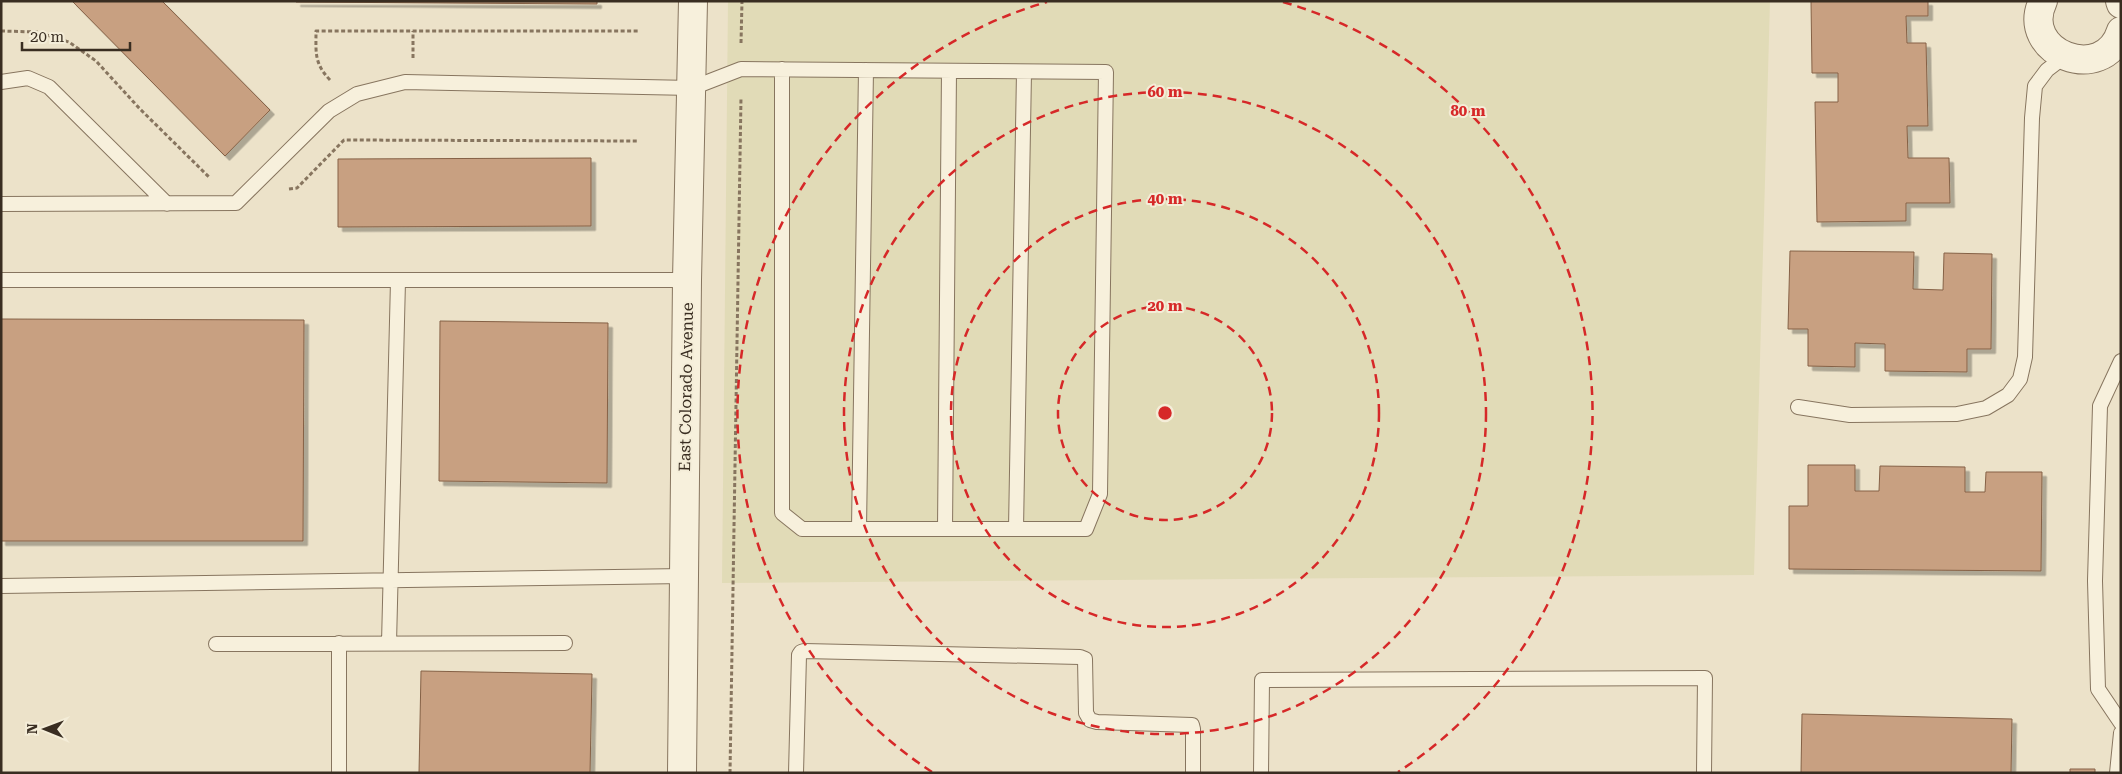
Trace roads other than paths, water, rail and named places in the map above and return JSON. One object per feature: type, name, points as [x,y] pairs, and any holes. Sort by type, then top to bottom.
[{"type":"street","name":"East Colorado Avenue","points":[[682,773],[687,280],[694,1]]},
{"type":"street","points":[[2042,1],[2039,17],[2040,30],[2046,41],[2064,57],[2077,60],[2090,59],[2102,55],[2112,47],[2121,31]]},
{"type":"lane","points":[[1798,407],[1850,415],[1956,414],[1986,408],[2008,395],[2020,379],[2025,357],[2032,118],[2035,86],[2047,70],[2064,57]]},
{"type":"lane","points":[[1,204],[236,203],[329,112],[357,94],[405,82],[692,88],[741,69],[782,69],[1024,72],[1106,72],[1100,494],[1086,529],[802,529],[782,513],[782,69]]},
{"type":"lane","points":[[859,528],[866,70]]},
{"type":"lane","points":[[945,529],[949,71]]},
{"type":"lane","points":[[1016,528],[1024,72]]},
{"type":"lane","points":[[1,82],[28,78],[49,86],[167,204]]},
{"type":"lane","points":[[1,280],[687,280]]},
{"type":"lane","points":[[389,644],[398,280]]},
{"type":"lane","points":[[2121,361],[2100,406],[2095,581],[2098,689],[2121,723]]},
{"type":"lane","points":[[1,586],[685,576]]},
{"type":"lane","points":[[216,644],[565,643]]},
{"type":"lane","points":[[339,644],[340,773]]},
{"type":"lane","points":[[796,773],[799,655],[804,651],[1080,657],[1085,659],[1086,713],[1090,720],[1097,722],[1192,724],[1193,773]]},
{"type":"lane","points":[[1261,773],[1262,680],[1706,678],[1704,773]]},
{"type":"lane","points":[[2117,773],[2121,733]]}]
